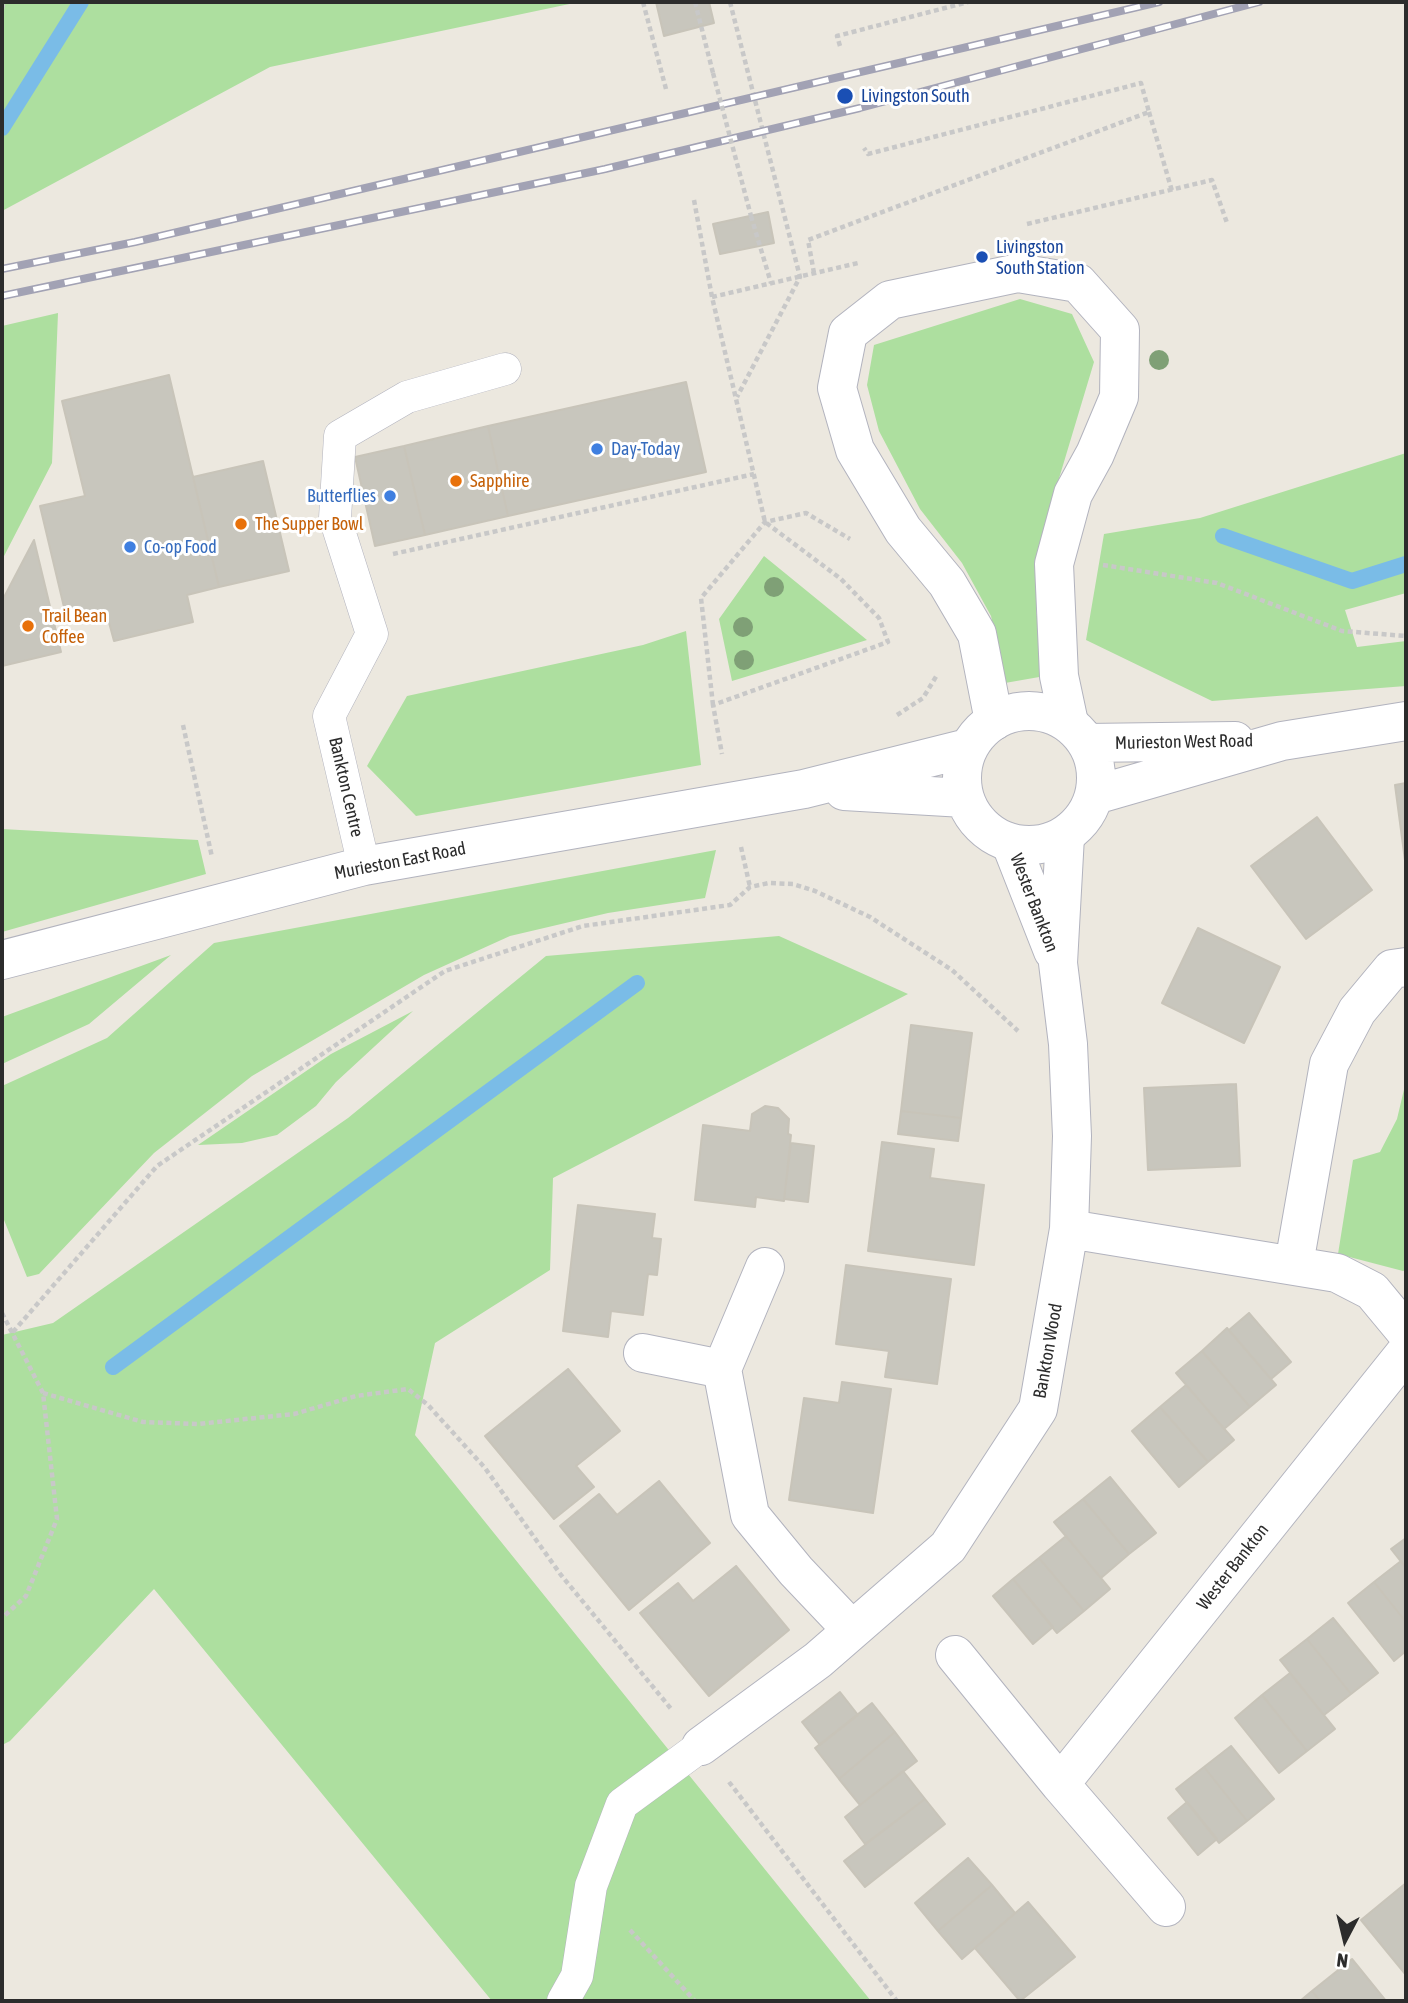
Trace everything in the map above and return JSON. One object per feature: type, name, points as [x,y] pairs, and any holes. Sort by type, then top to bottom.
[{"type":"street","points":[[994,720],[976,634],[947,583],[903,530],[855,450],[837,388],[848,333],[890,300],[1018,272],[1078,282],[1120,330],[1119,397],[1095,454],[1073,495],[1054,564],[1059,676],[1078,733],[1094,759],[1097,777],[1095,795],[1084,818],[1065,836],[1039,845],[1011,844],[991,834],[974,818],[964,798],[962,773],[968,748],[979,733],[994,720],[1013,713],[1032,711],[1052,714],[1078,733]]},
{"type":"street","name":"Murieston West Road","points":[[1095,795],[1282,741],[1406,721]]},
{"type":"street","name":"Murieston West Road","points":[[1078,733],[1282,741]]},
{"type":"street","name":"Murieston East Road","points":[[2,960],[364,866],[803,789],[968,748]]},
{"type":"street","name":"Murieston East Road","points":[[803,789],[964,798]]},
{"type":"street","name":"Wester Bankton","points":[[1065,836],[1058,963],[1068,1044]]},
{"type":"street","name":"Wester Bankton","points":[[1011,844],[1058,963]]},
{"type":"street","points":[[1294,1264],[1329,1064],[1357,1012],[1392,969],[1406,967]]},
{"type":"street","name":"Bankton Wood","points":[[701,1746],[818,1660],[948,1547],[1038,1409],[1069,1228],[1072,1136],[1068,1044]]},
{"type":"street","points":[[1069,1228],[1337,1273],[1373,1291],[1406,1332]]},
{"type":"street","points":[[765,1267],[722,1369],[750,1515],[796,1571],[852,1630]]},
{"type":"street","name":"Wester Bankton","points":[[1060,1784],[1406,1352]]},
{"type":"street","points":[[643,1353],[722,1369]]},
{"type":"street","points":[[955,1655],[1060,1784],[1166,1907]]},
{"type":"lane","points":[[350,563],[335,518],[340,436],[407,397],[505,369]]},
{"type":"lane","name":"Bankton Centre","points":[[350,563],[372,634],[329,716],[364,866]]},
{"type":"lane","points":[[563,2001],[577,1976],[590,1889],[622,1804],[701,1746]]},
{"type":"path","points":[[2,9],[4,2]]},
{"type":"path","points":[[643,2],[666,89]]},
{"type":"path","points":[[695,2],[771,283]]},
{"type":"path","points":[[730,2],[800,277],[736,398]]},
{"type":"path","points":[[840,46],[837,36],[968,2]]},
{"type":"path","points":[[864,148],[869,154],[1141,83],[1172,191],[1212,180],[1227,223]]},
{"type":"path","points":[[814,273],[808,240],[1149,112]]},
{"type":"path","points":[[694,200],[765,522],[841,579],[879,618],[888,642],[713,705]]},
{"type":"path","points":[[350,563],[754,474]]},
{"type":"path","points":[[723,759],[713,705],[701,598],[765,522]]},
{"type":"path","points":[[895,716],[923,698],[942,666]]},
{"type":"path","points":[[183,725],[222,902]]},
{"type":"path","points":[[740,844],[750,887]]},
{"type":"path","points":[[13,1332],[157,1167],[444,971],[583,926],[730,905],[750,887],[769,883],[793,884],[870,917],[952,970],[1017,1031],[1068,1044]]},
{"type":"path","points":[[2,1313],[43,1393],[57,1519],[26,1596],[2,1618]]},
{"type":"path","points":[[43,1393],[143,1422],[198,1424],[294,1415],[356,1396],[408,1390],[428,1405],[485,1468],[561,1576],[701,1746],[897,2001]]},
{"type":"path","points":[[590,1889],[695,2001]]},
{"type":"green space","points":[[2,2],[579,2],[270,67],[2,211]]},
{"type":"green space","points":[[1020,299],[1072,314],[1094,362],[1039,545],[1036,609],[1045,676],[1005,683],[991,616],[962,563],[920,509],[879,431],[867,385],[874,345]]},
{"type":"green space","points":[[58,313],[52,463],[2,560],[2,326]]},
{"type":"green space","points":[[1406,453],[1406,593],[1345,610],[1357,647],[1406,641],[1406,686],[1212,701],[1086,640],[1104,534],[1200,518]]},
{"type":"green space","points":[[764,556],[867,640],[732,681],[719,619]]},
{"type":"green space","points":[[686,631],[701,765],[416,816],[367,766],[407,696],[643,645]]},
{"type":"green space","points":[[2,829],[198,840],[206,874],[2,932]]},
{"type":"green space","points":[[716,850],[705,898],[608,913],[510,936],[424,975],[252,1076],[154,1153],[39,1274],[27,1277],[2,1215],[2,1086],[107,1038],[214,943]]},
{"type":"green space","points":[[779,936],[908,994],[553,1178],[550,1270],[435,1343],[415,1435],[871,2001],[492,2001],[154,1589],[10,1741],[2,1745],[2,1335],[53,1323],[348,1118],[546,956]]},
{"type":"green space","points":[[171,955],[89,1024],[2,1064],[2,1017]]},
{"type":"green space","points":[[413,1011],[336,1082],[316,1106],[277,1135],[242,1143],[198,1145],[331,1054]]},
{"type":"green space","points":[[1406,1081],[1406,1270],[1403,1271],[1338,1254],[1353,1160],[1380,1152],[1397,1119]]},
{"type":"building","points":[[656,2],[709,2],[714,23],[664,36]]},
{"type":"building","points":[[768,212],[774,243],[720,254],[713,224]]},
{"type":"building","name":"Co-op Food","points":[[169,375],[219,587],[187,595],[193,622],[114,641],[107,615],[68,624],[40,506],[85,496],[62,401]]},
{"type":"building","name":"Day-Today","points":[[686,382],[706,472],[508,516],[488,426]]},
{"type":"building","name":"Sapphire","points":[[488,426],[508,516],[425,535],[404,446]]},
{"type":"building","name":"Butterflies","points":[[404,446],[425,535],[375,546],[355,457]]},
{"type":"building","name":"The Supper Bowl","points":[[263,461],[289,571],[219,587],[193,477]]},
{"type":"building","name":"Trail Bean Coffee","points":[[34,540],[61,652],[2,666],[2,601]]},
{"type":"building","points":[[1406,783],[1406,868],[1395,785]]},
{"type":"building","points":[[1317,817],[1372,890],[1306,939],[1251,866]]},
{"type":"building","points":[[1198,928],[1280,967],[1244,1043],[1162,1003]]},
{"type":"building","points":[[911,1025],[972,1033],[961,1118],[901,1111]]},
{"type":"building","points":[[1236,1084],[1240,1166],[1148,1170],[1144,1088]]},
{"type":"building","points":[[765,1106],[778,1108],[789,1119],[788,1134],[791,1135],[784,1201],[756,1197],[755,1207],[695,1200],[703,1125],[750,1131],[752,1114]]},
{"type":"building","points":[[901,1111],[961,1118],[958,1141],[898,1134]]},
{"type":"building","points":[[882,1142],[934,1149],[930,1178],[984,1185],[974,1265],[868,1251]]},
{"type":"building","points":[[791,1143],[814,1146],[808,1202],[784,1199]]},
{"type":"building","points":[[578,1205],[655,1214],[652,1238],[661,1239],[657,1275],[648,1274],[643,1315],[611,1311],[608,1337],[563,1331]]},
{"type":"building","points":[[846,1265],[951,1279],[937,1384],[885,1377],[889,1351],[836,1344]]},
{"type":"building","points":[[1249,1313],[1291,1362],[1271,1379],[1229,1330]]},
{"type":"building","points":[[1227,1328],[1276,1385],[1250,1407],[1202,1351]]},
{"type":"building","points":[[1202,1351],[1250,1407],[1224,1429],[1176,1373]]},
{"type":"building","points":[[568,1369],[620,1431],[576,1466],[594,1487],[554,1519],[485,1436]]},
{"type":"building","points":[[842,1382],[891,1389],[873,1513],[789,1500],[804,1398],[839,1403]]},
{"type":"building","points":[[1186,1385],[1234,1440],[1208,1462],[1160,1407]]},
{"type":"building","points":[[1160,1407],[1208,1462],[1179,1487],[1132,1431]]},
{"type":"building","points":[[1110,1477],[1156,1533],[1129,1554],[1083,1499]]},
{"type":"building","points":[[659,1481],[710,1543],[629,1610],[560,1526],[599,1494],[617,1515]]},
{"type":"building","points":[[1083,1499],[1129,1554],[1101,1578],[1054,1522]]},
{"type":"building","points":[[1066,1536],[1110,1589],[1084,1611],[1039,1558]]},
{"type":"building","points":[[1406,1538],[1406,1568],[1391,1549]]},
{"type":"building","points":[[1039,1558],[1084,1611],[1057,1633],[1013,1579]]},
{"type":"building","points":[[1401,1561],[1406,1568],[1406,1622],[1374,1582]]},
{"type":"building","points":[[736,1566],[789,1630],[709,1696],[640,1613],[678,1583],[693,1601]]},
{"type":"building","points":[[1013,1579],[1053,1627],[1033,1644],[993,1596]]},
{"type":"building","points":[[1374,1582],[1406,1622],[1406,1651],[1394,1661],[1348,1603]]},
{"type":"building","points":[[1333,1618],[1378,1673],[1351,1694],[1307,1639]]},
{"type":"building","points":[[1307,1639],[1351,1694],[1324,1715],[1280,1660]]},
{"type":"building","points":[[1290,1673],[1335,1729],[1307,1751],[1262,1695]]},
{"type":"building","points":[[840,1692],[858,1715],[820,1745],[802,1722]]},
{"type":"building","points":[[1262,1695],[1307,1751],[1279,1773],[1235,1718]]},
{"type":"building","points":[[872,1703],[895,1732],[839,1779],[815,1748]]},
{"type":"building","points":[[895,1732],[917,1761],[860,1805],[839,1779]]},
{"type":"building","points":[[1231,1746],[1274,1799],[1247,1821],[1204,1767]]},
{"type":"building","points":[[1204,1767],[1247,1821],[1219,1843],[1176,1789]]},
{"type":"building","points":[[903,1771],[925,1799],[865,1844],[845,1817]]},
{"type":"building","points":[[925,1799],[945,1824],[865,1887],[844,1861]]},
{"type":"building","points":[[1187,1802],[1217,1839],[1198,1855],[1168,1818]]},
{"type":"building","points":[[968,1858],[992,1885],[938,1931],[915,1903]]},
{"type":"building","points":[[1406,1883],[1406,1975],[1361,1920]]},
{"type":"building","points":[[992,1885],[1015,1913],[962,1959],[938,1931]]},
{"type":"building","points":[[1028,1902],[1075,1957],[1020,2001],[975,1948]]},
{"type":"building","points":[[1352,1959],[1386,2001],[1320,2001],[1312,1991]]},
{"type":"building","points":[[1312,1991],[1320,2001],[1300,2001]]},
{"type":"waterway","points":[[2,128],[81,2]]},
{"type":"waterway","points":[[1223,536],[1352,581],[1406,564]]},
{"type":"waterway","points":[[113,1367],[637,983]]},
{"type":"railway","points":[[2,269],[135,242],[1159,2]]},
{"type":"railway","points":[[2,296],[605,169],[860,108],[1259,2]]},
{"type":"place","name":"Livingston South","points":[[845,96]]},
{"type":"place","name":"Livingston South Station","points":[[982,257]]},
{"type":"place","name":"Day-Today","points":[[597,449]]},
{"type":"place","name":"Sapphire","points":[[456,481]]},
{"type":"place","name":"Butterflies","points":[[390,496]]},
{"type":"place","name":"The Supper Bowl","points":[[241,524]]},
{"type":"place","name":"Co-op Food","points":[[130,547]]},
{"type":"place","name":"Trail Bean Coffee","points":[[28,626]]}]
